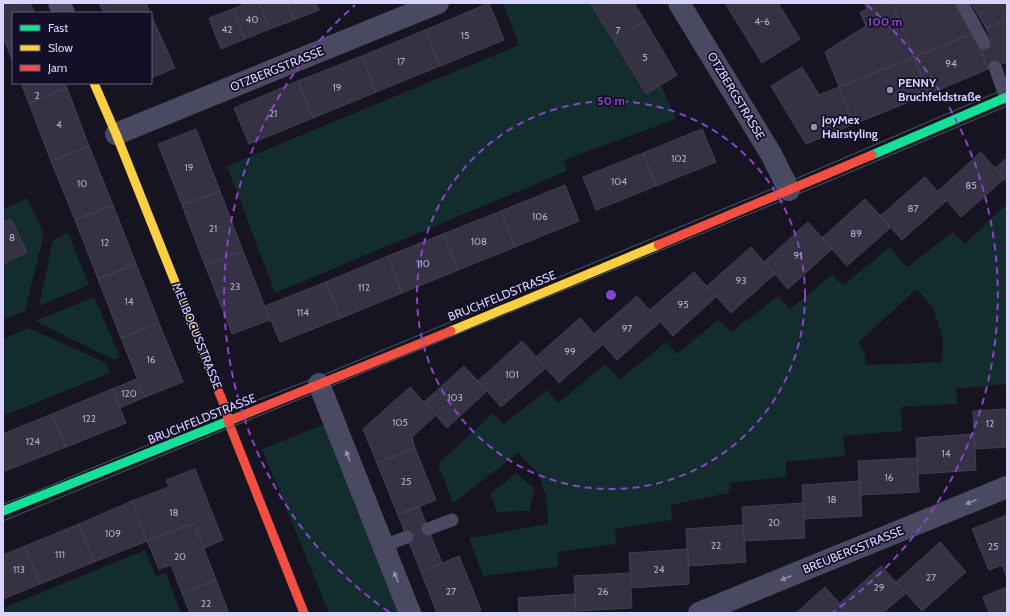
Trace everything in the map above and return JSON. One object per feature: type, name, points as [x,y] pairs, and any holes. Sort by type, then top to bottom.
[{"type":"street","points":[[59,3],[64,12]]},
{"type":"street","name":"OTZBERGSTRASSE","points":[[116,134],[438,3]]},
{"type":"street","name":"OTZBERGSTRASSE","points":[[679,3],[771,154],[789,190]]},
{"type":"street","name":"MELIBOCUSSTRASSE","points":[[94,84],[116,134],[227,412],[228,421],[304,613]]},
{"type":"street","name":"BRUCHFELDSTRASSE","points":[[3,511],[319,384],[789,190],[1007,97]]},
{"type":"street","points":[[319,384],[410,613]]},
{"type":"street","name":"BREUBERGSTRASSE","points":[[699,613],[1007,487]]},
{"type":"lane","points":[[962,3],[984,43]]},
{"type":"lane","points":[[995,67],[1007,97]]},
{"type":"lane","points":[[428,529],[452,520]]},
{"type":"lane","points":[[383,546],[407,538]]},
{"type":"green space","points":[[503,3],[590,3],[645,94],[661,85],[676,119],[564,160],[567,171],[275,293],[227,166],[519,45]]},
{"type":"green space","points":[[27,198],[44,233],[25,311],[3,320],[3,264],[27,252],[11,219],[3,223],[3,210]]},
{"type":"green space","points":[[1007,204],[1007,384],[956,389],[957,404],[901,407],[902,431],[843,436],[845,456],[786,462],[786,477],[730,483],[729,493],[671,505],[672,520],[615,529],[616,544],[557,552],[558,567],[483,576],[469,538],[548,524],[547,500],[538,473],[518,453],[453,503],[438,464],[493,413],[504,424],[547,390],[558,403],[605,364],[620,379],[666,342],[677,354],[718,320],[731,332],[778,296],[790,309],[832,275],[843,285],[890,247],[907,267],[953,232],[965,244]],"holes":[[[917,289],[933,308],[943,338],[942,362],[866,365],[865,354],[859,342]]]},
{"type":"green space","points":[[68,233],[89,285],[39,306],[53,240]]},
{"type":"green space","points":[[94,297],[120,357],[114,360],[35,321]]},
{"type":"green space","points":[[29,328],[106,363],[110,373],[3,416],[3,339]]},
{"type":"green space","points":[[325,424],[401,613],[329,613],[262,449]]},
{"type":"green space","points":[[516,473],[534,488],[530,511],[497,512],[490,494]]},
{"type":"green space","points":[[145,550],[156,576],[166,573],[181,613],[3,613],[3,608]]},
{"type":"building","points":[[3,3],[30,3],[34,12],[12,12],[12,41],[6,44],[3,38]]},
{"type":"building","points":[[99,3],[146,3],[150,12],[104,12]]},
{"type":"building","points":[[247,3],[259,3],[270,29],[245,39],[233,9]]},
{"type":"building","points":[[259,3],[288,3],[294,20],[270,29]]},
{"type":"building","points":[[288,3],[316,3],[319,10],[294,20]]},
{"type":"building","points":[[489,3],[504,40],[440,66],[425,30]]},
{"type":"building","points":[[590,3],[634,3],[645,21],[613,40]]},
{"type":"building","points":[[725,3],[778,3],[800,39],[762,63]]},
{"type":"building","points":[[864,3],[892,3],[914,57],[839,87],[825,52],[866,26],[860,12],[867,9]]},
{"type":"building","points":[[892,3],[957,3],[974,33],[914,57]]},
{"type":"building","points":[[971,3],[1007,3],[1007,20],[986,28]]},
{"type":"building","points":[[233,9],[245,39],[221,49],[209,18]]},
{"type":"building","points":[[152,17],[175,68],[152,78]]},
{"type":"building","points":[[1007,20],[1007,62],[988,69],[979,45],[991,40],[986,28]]},
{"type":"building","points":[[645,21],[677,75],[646,94],[613,40]]},
{"type":"building","points":[[425,30],[440,66],[376,92],[362,56]]},
{"type":"building","points":[[974,33],[988,69],[929,94],[914,57]]},
{"type":"building","points":[[12,41],[12,59],[6,44]]},
{"type":"building","points":[[362,56],[376,92],[313,118],[298,81]]},
{"type":"building","points":[[914,57],[929,94],[854,124],[839,87]]},
{"type":"building","points":[[802,67],[819,95],[839,87],[854,124],[806,144],[771,86]]},
{"type":"building","points":[[298,81],[313,118],[249,144],[234,108]]},
{"type":"building","points":[[21,84],[65,84],[67,88],[29,103]]},
{"type":"building","points":[[67,88],[89,146],[51,161],[29,103]]},
{"type":"building","points":[[196,129],[220,191],[182,205],[158,144]]},
{"type":"building","points":[[702,129],[716,162],[656,186],[643,153]]},
{"type":"building","points":[[89,146],[113,205],[75,220],[51,161]]},
{"type":"building","points":[[981,152],[1004,179],[961,217],[938,191]]},
{"type":"building","points":[[643,153],[656,186],[596,210],[583,177]]},
{"type":"building","points":[[1007,158],[1007,182],[995,168]]},
{"type":"building","points":[[925,177],[946,201],[902,240],[880,216]]},
{"type":"building","points":[[565,185],[579,221],[515,247],[501,211]]},
{"type":"building","points":[[220,191],[243,251],[205,265],[182,205]]},
{"type":"building","points":[[865,199],[891,227],[847,266],[822,238]]},
{"type":"building","points":[[113,205],[136,264],[98,279],[75,220]]},
{"type":"building","points":[[501,211],[515,247],[458,270],[443,234]]},
{"type":"building","points":[[11,219],[27,252],[3,264],[3,223]]},
{"type":"building","points":[[808,222],[832,249],[788,289],[764,262]]},
{"type":"building","points":[[443,234],[458,270],[402,293],[388,256]]},
{"type":"building","points":[[751,247],[775,274],[731,313],[707,286]]},
{"type":"building","points":[[243,251],[270,320],[232,334],[205,265]]},
{"type":"building","points":[[388,256],[402,293],[341,318],[326,282]]},
{"type":"building","points":[[136,264],[159,323],[121,338],[98,279]]},
{"type":"building","points":[[694,272],[716,297],[673,336],[650,310]]},
{"type":"building","points":[[326,282],[341,318],[280,342],[265,306]]},
{"type":"building","points":[[637,296],[660,322],[617,360],[594,334]]},
{"type":"building","points":[[580,318],[603,344],[559,383],[536,357]]},
{"type":"building","points":[[159,323],[183,382],[145,397],[121,338]]},
{"type":"building","points":[[522,341],[546,368],[501,407],[478,381]]},
{"type":"building","points":[[464,366],[487,391],[447,428],[424,402]]},
{"type":"building","points":[[137,379],[145,397],[120,408],[112,389]]},
{"type":"building","points":[[410,387],[436,415],[412,437],[415,448],[377,463],[363,429]]},
{"type":"building","points":[[112,389],[126,423],[66,447],[52,414]]},
{"type":"building","points":[[1007,409],[1007,447],[975,449],[973,411]]},
{"type":"building","points":[[52,414],[66,447],[5,471],[3,466],[3,434]]},
{"type":"building","points":[[974,434],[976,470],[918,474],[916,438]]},
{"type":"building","points":[[415,448],[436,500],[398,515],[377,463]]},
{"type":"building","points":[[917,458],[919,492],[860,495],[858,461]]},
{"type":"building","points":[[195,469],[223,540],[204,548],[194,523],[147,541],[132,501],[169,487],[166,480]]},
{"type":"building","points":[[860,481],[862,516],[804,519],[802,485]]},
{"type":"building","points":[[132,501],[147,541],[94,562],[79,524]]},
{"type":"building","points":[[803,503],[805,538],[744,541],[742,507]]},
{"type":"building","points":[[419,506],[442,563],[421,572],[398,515]]},
{"type":"building","points":[[1007,515],[1007,563],[989,570],[972,529]]},
{"type":"building","points":[[194,523],[216,580],[182,593],[171,565],[159,569],[147,541]]},
{"type":"building","points":[[79,524],[94,562],[40,584],[25,546]]},
{"type":"building","points":[[743,525],[746,562],[688,566],[686,529]]},
{"type":"building","points":[[940,542],[966,572],[922,611],[896,582]]},
{"type":"building","points":[[25,546],[40,584],[3,599],[3,555]]},
{"type":"building","points":[[688,549],[689,584],[631,588],[629,553]]},
{"type":"building","points":[[459,556],[481,610],[474,613],[437,613],[421,572]]},
{"type":"building","points":[[1007,563],[1007,578],[1002,565]]},
{"type":"building","points":[[881,566],[906,593],[883,613],[848,613],[839,604]]},
{"type":"building","points":[[630,573],[632,608],[576,611],[574,576]]},
{"type":"building","points":[[216,580],[229,613],[190,613],[182,593]]},
{"type":"building","points":[[825,587],[848,613],[796,613]]},
{"type":"building","points":[[1007,587],[1007,613],[989,613],[983,597]]},
{"type":"building","points":[[575,594],[576,613],[519,613],[518,598]]},
{"type":"tram line","points":[[3,504],[227,412],[328,373],[786,183],[1007,88]]},
{"type":"tram line","points":[[3,521],[810,189],[1007,106]]},
{"type":"traffic: fast","points":[[872,155],[1007,97]]},
{"type":"traffic: fast","points":[[3,511],[236,418]]},
{"type":"traffic: slow","points":[[94,84],[116,134],[214,380]]},
{"type":"traffic: slow","points":[[451,331],[658,245]]},
{"type":"traffic: jam","points":[[658,245],[872,155]]},
{"type":"traffic: jam","points":[[236,418],[451,331]]},
{"type":"traffic: jam","points":[[214,380],[227,412],[228,421],[304,613]]},
{"type":"place","name":"PENNY Bruchfeldstraße","points":[[890,90]]},
{"type":"place","name":"joyMex Hairstyling","points":[[814,127]]}]
